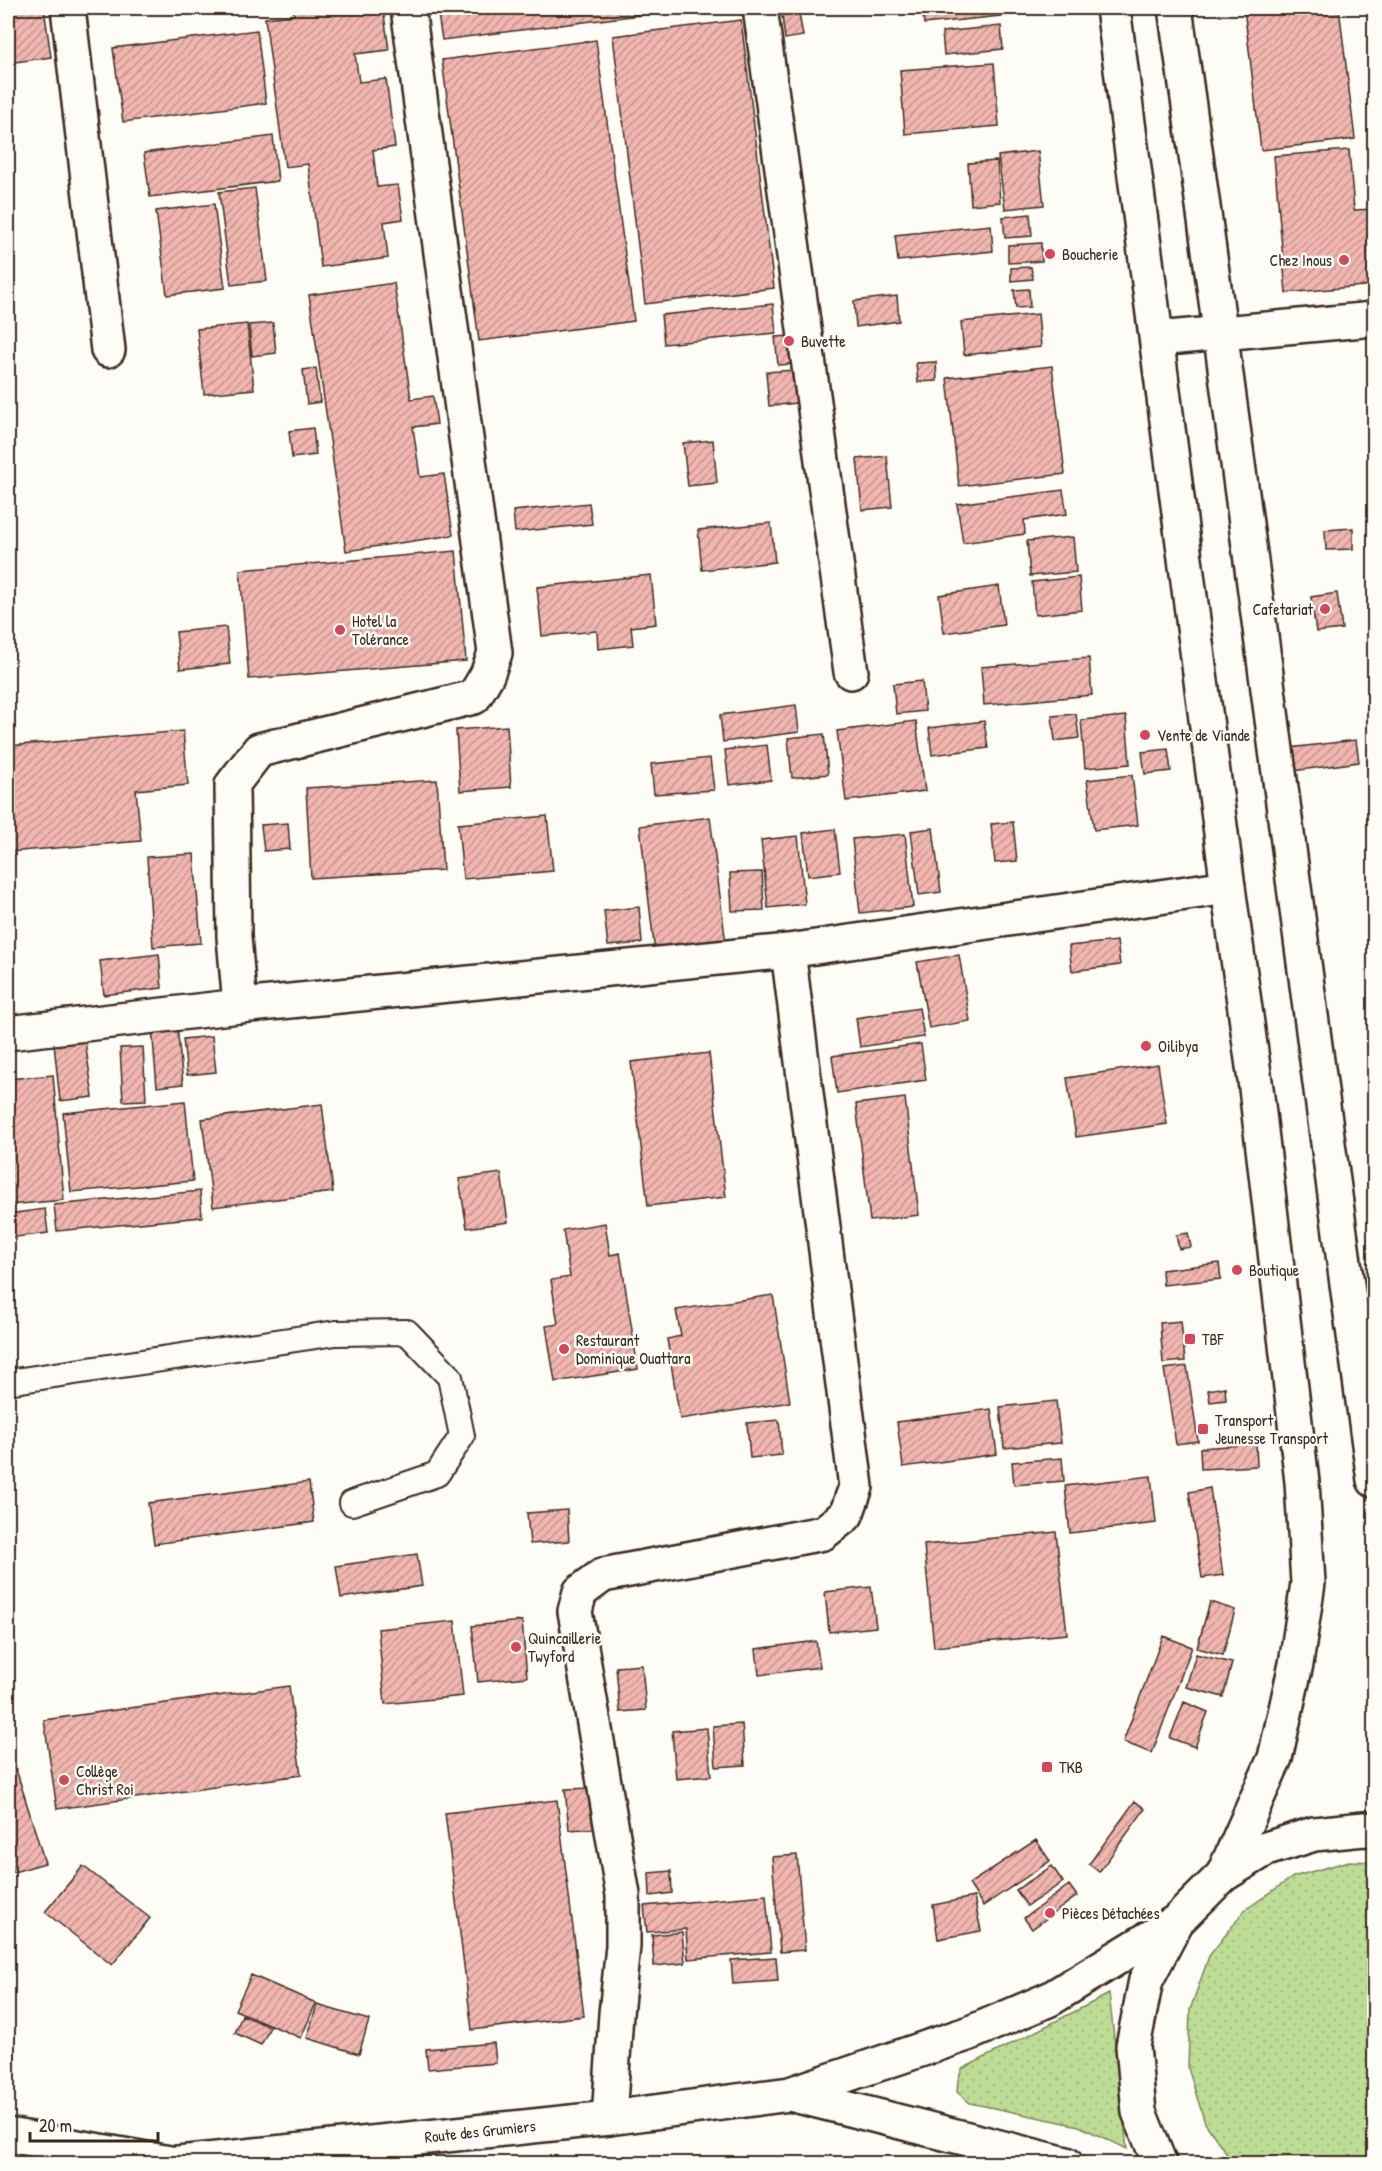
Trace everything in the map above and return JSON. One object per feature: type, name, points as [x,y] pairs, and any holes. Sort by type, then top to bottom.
[{"type":"main road","points":[[68,8],[108,350]]},
{"type":"main road","points":[[240,1006],[234,937],[232,785],[260,750],[474,698],[487,675],[495,653],[408,8]]},
{"type":"main road","points":[[760,8],[851,672]]},
{"type":"main road","points":[[1113,8],[1256,1088],[1302,1482],[1308,1583],[1296,1664],[1275,1758],[1223,1875]]},
{"type":"main road","points":[[1176,8],[1222,332],[1374,1480]]},
{"type":"main road","points":[[1157,339],[1374,319]]},
{"type":"main road","points":[[8,1033],[240,1006],[788,951],[1228,887]]},
{"type":"main road","points":[[609,2118],[623,1946],[623,1895],[575,1611],[580,1592],[603,1575],[823,1533],[846,1515],[856,1487],[788,951]]},
{"type":"main road","points":[[790,2094],[970,2034],[1050,2000],[1177,1921],[1223,1875],[1266,1850],[1314,1834],[1364,1828],[1374,1830]]},
{"type":"main road","points":[[1160,2163],[1139,2112],[1133,2046],[1146,1980],[1177,1921]]},
{"type":"main road","points":[[790,2094],[1066,2163]]},
{"type":"main road","name":"Route des Grumiers","points":[[8,2135],[170,2163],[609,2118],[790,2094]]},
{"type":"lane","points":[[8,1382],[336,1333],[407,1332],[450,1377],[462,1436],[437,1474],[351,1503]]},
{"type":"green space","points":[[1349,1861],[1374,1862],[1374,2163],[1233,2163],[1205,2123],[1188,2068],[1190,2010],[1209,1956],[1245,1910],[1293,1877]]},
{"type":"green space","points":[[1109,1994],[1127,2149],[1079,2126],[970,2103],[957,2092],[962,2069]]},
{"type":"building","points":[[8,8],[44,8],[51,57],[8,63]]},
{"type":"building","points":[[293,8],[383,8],[389,50],[355,54],[359,82],[386,79],[395,147],[373,150],[377,187],[398,185],[403,219],[384,222],[388,258],[321,267],[308,164],[285,167],[265,18],[294,15]]},
{"type":"building","points":[[437,8],[695,8],[442,40]]},
{"type":"building","points":[[781,8],[798,8],[803,36],[785,39]]},
{"type":"building","points":[[922,8],[1009,8],[1010,15],[924,24]]},
{"type":"building","points":[[1244,8],[1339,8],[1355,139],[1261,150]]},
{"type":"building","points":[[741,20],[774,288],[645,304],[613,36]]},
{"type":"building","points":[[1001,26],[1003,49],[944,55],[942,32]]},
{"type":"building","points":[[257,30],[266,103],[123,122],[113,48]]},
{"type":"building","points":[[596,40],[634,321],[479,341],[442,60]]},
{"type":"building","points":[[994,63],[999,126],[905,134],[900,70]]},
{"type":"building","points":[[273,136],[278,181],[150,197],[144,153]]},
{"type":"building","points":[[1349,150],[1354,210],[1374,209],[1374,285],[1286,293],[1274,156]]},
{"type":"building","points":[[1038,151],[1044,205],[1005,209],[998,156]]},
{"type":"building","points":[[997,161],[1000,202],[971,205],[968,163]]},
{"type":"building","points":[[255,188],[267,281],[231,285],[219,192]]},
{"type":"building","points":[[214,204],[225,288],[167,295],[156,211]]},
{"type":"building","points":[[1030,214],[1032,236],[1005,238],[1003,217]]},
{"type":"building","points":[[991,225],[993,251],[898,261],[895,235]]},
{"type":"building","points":[[1041,243],[1042,261],[1008,263],[1008,245]]},
{"type":"building","points":[[1031,267],[1033,279],[1011,281],[1011,268]]},
{"type":"building","points":[[394,283],[411,399],[433,396],[437,424],[413,427],[420,477],[444,474],[453,535],[346,551],[309,295]]},
{"type":"building","points":[[1029,289],[1030,307],[1016,308],[1014,290]]},
{"type":"building","points":[[897,296],[899,321],[856,327],[854,301]]},
{"type":"building","points":[[773,304],[776,333],[664,344],[661,315]]},
{"type":"building","points":[[1038,314],[1041,347],[964,355],[961,322]]},
{"type":"building","points":[[273,323],[276,353],[252,356],[249,325]]},
{"type":"building","points":[[247,324],[254,389],[204,394],[197,329]]},
{"type":"building","points":[[791,336],[793,364],[778,365],[775,337]]},
{"type":"building","points":[[936,362],[937,381],[918,382],[916,363]]},
{"type":"building","points":[[1052,366],[1065,474],[959,486],[947,378]]},
{"type":"building","points":[[316,368],[320,402],[307,404],[303,370]]},
{"type":"building","points":[[795,370],[797,403],[769,406],[766,372]]},
{"type":"building","points":[[313,428],[316,455],[292,458],[289,431]]},
{"type":"building","points":[[713,440],[717,483],[688,486],[683,443]]},
{"type":"building","points":[[887,456],[892,507],[862,510],[857,459]]},
{"type":"building","points":[[1063,490],[1067,514],[1024,520],[1025,534],[963,543],[957,504]]},
{"type":"building","points":[[589,503],[592,524],[515,532],[513,511]]},
{"type":"building","points":[[771,523],[775,562],[702,570],[698,530]]},
{"type":"building","points":[[1353,528],[1353,549],[1326,550],[1325,530]]},
{"type":"building","points":[[1073,537],[1076,572],[1030,576],[1027,541]]},
{"type":"building","points":[[456,551],[466,661],[249,679],[240,570]]},
{"type":"building","points":[[651,575],[656,624],[631,627],[633,645],[598,649],[597,631],[542,636],[537,587]]},
{"type":"building","points":[[1079,577],[1082,610],[1035,615],[1032,582]]},
{"type":"building","points":[[999,586],[1004,625],[944,633],[939,595]]},
{"type":"building","points":[[1337,593],[1342,629],[1316,632],[1311,597]]},
{"type":"building","points":[[226,627],[230,664],[180,669],[176,632]]},
{"type":"building","points":[[1089,658],[1092,695],[984,705],[981,667]]},
{"type":"building","points":[[922,681],[925,711],[896,714],[893,684]]},
{"type":"building","points":[[796,705],[799,732],[723,742],[720,715]]},
{"type":"building","points":[[1076,714],[1079,738],[1055,741],[1052,716]]},
{"type":"building","points":[[1126,716],[1130,764],[1085,768],[1081,720]]},
{"type":"building","points":[[916,721],[925,791],[846,801],[837,731]]},
{"type":"building","points":[[984,721],[988,748],[932,755],[929,728]]},
{"type":"building","points":[[507,726],[511,787],[460,791],[456,730]]},
{"type":"building","points":[[183,731],[188,785],[136,790],[141,841],[8,852],[8,746]]},
{"type":"building","points":[[824,734],[828,774],[792,778],[788,738]]},
{"type":"building","points":[[1356,740],[1359,762],[1293,771],[1290,748]]},
{"type":"building","points":[[767,745],[771,780],[729,785],[725,750]]},
{"type":"building","points":[[1168,749],[1171,771],[1145,774],[1142,752]]},
{"type":"building","points":[[710,758],[714,790],[654,794],[651,764]]},
{"type":"building","points":[[1132,775],[1138,825],[1094,830],[1087,780]]},
{"type":"building","points":[[437,780],[443,870],[311,878],[306,788]]},
{"type":"building","points":[[547,816],[553,871],[463,879],[458,824]]},
{"type":"building","points":[[710,817],[726,944],[655,953],[640,826]]},
{"type":"building","points":[[1013,822],[1017,861],[995,863],[991,824]]},
{"type":"building","points":[[288,823],[290,849],[264,851],[261,825]]},
{"type":"building","points":[[933,828],[941,892],[919,895],[911,831]]},
{"type":"building","points":[[835,829],[840,872],[808,876],[803,833]]},
{"type":"building","points":[[905,834],[913,907],[860,913],[852,839]]},
{"type":"building","points":[[798,836],[805,904],[768,908],[761,840]]},
{"type":"building","points":[[194,854],[201,943],[153,947],[147,857]]},
{"type":"building","points":[[762,872],[764,910],[732,911],[730,873]]},
{"type":"building","points":[[639,907],[642,943],[608,946],[604,911]]},
{"type":"building","points":[[1117,941],[1120,965],[1072,971],[1069,946]]},
{"type":"building","points":[[159,954],[162,988],[104,995],[100,961]]},
{"type":"building","points":[[959,955],[970,1021],[929,1028],[917,962]]},
{"type":"building","points":[[919,1008],[924,1037],[860,1047],[856,1018]]},
{"type":"building","points":[[177,1026],[183,1084],[157,1087],[152,1028]]},
{"type":"building","points":[[212,1036],[216,1072],[187,1075],[183,1039]]},
{"type":"building","points":[[85,1041],[93,1097],[60,1101],[54,1044]]},
{"type":"building","points":[[921,1044],[926,1080],[837,1093],[832,1056]]},
{"type":"building","points":[[143,1047],[146,1100],[123,1101],[120,1048]]},
{"type":"building","points":[[709,1053],[726,1197],[648,1206],[631,1062]]},
{"type":"building","points":[[1158,1064],[1167,1124],[1076,1137],[1067,1078]]},
{"type":"building","points":[[53,1075],[64,1200],[9,1205],[8,1079]]},
{"type":"building","points":[[905,1098],[919,1215],[870,1221],[856,1104]]},
{"type":"building","points":[[185,1101],[193,1181],[71,1192],[63,1113]]},
{"type":"building","points":[[322,1104],[333,1192],[213,1207],[202,1119]]},
{"type":"building","points":[[501,1173],[508,1222],[467,1228],[459,1179]]},
{"type":"building","points":[[200,1191],[202,1217],[57,1231],[54,1205]]},
{"type":"building","points":[[45,1209],[48,1233],[8,1238],[8,1214]]},
{"type":"building","points":[[605,1223],[610,1255],[620,1253],[638,1369],[555,1382],[546,1326],[558,1324],[551,1280],[570,1277],[563,1230]]},
{"type":"building","points":[[1188,1233],[1191,1247],[1179,1249],[1176,1235]]},
{"type":"building","points":[[1219,1263],[1221,1279],[1163,1285],[1162,1270]]},
{"type":"building","points":[[773,1295],[790,1402],[680,1419],[667,1339],[681,1336],[676,1310]]},
{"type":"building","points":[[1181,1321],[1185,1361],[1163,1363],[1160,1323]]},
{"type":"building","points":[[1187,1366],[1198,1441],[1176,1444],[1164,1369]]},
{"type":"building","points":[[1225,1387],[1226,1400],[1210,1402],[1208,1390]]},
{"type":"building","points":[[1056,1401],[1061,1443],[1004,1448],[1000,1407]]},
{"type":"building","points":[[991,1409],[997,1454],[903,1467],[897,1422]]},
{"type":"building","points":[[779,1420],[782,1455],[750,1458],[747,1423]]},
{"type":"building","points":[[1256,1444],[1257,1466],[1201,1469],[1200,1448]]},
{"type":"building","points":[[1062,1458],[1064,1481],[1014,1485],[1012,1462]]},
{"type":"building","points":[[1151,1476],[1156,1523],[1070,1533],[1065,1486]]},
{"type":"building","points":[[309,1482],[314,1522],[154,1544],[148,1503]]},
{"type":"building","points":[[1210,1488],[1223,1575],[1202,1578],[1189,1492]]},
{"type":"building","points":[[567,1510],[569,1541],[530,1544],[527,1513]]},
{"type":"building","points":[[1056,1532],[1067,1634],[934,1647],[924,1545]]},
{"type":"building","points":[[417,1554],[422,1586],[341,1598],[336,1566]]},
{"type":"building","points":[[871,1587],[876,1627],[829,1632],[825,1592]]},
{"type":"building","points":[[1210,1602],[1235,1610],[1223,1655],[1197,1648]]},
{"type":"building","points":[[455,1621],[463,1696],[385,1704],[378,1629]]},
{"type":"building","points":[[522,1621],[527,1677],[478,1682],[472,1626]]},
{"type":"building","points":[[1163,1636],[1192,1647],[1152,1753],[1123,1742]]},
{"type":"building","points":[[816,1641],[820,1667],[759,1675],[756,1649]]},
{"type":"building","points":[[1196,1654],[1232,1663],[1223,1697],[1186,1687]]},
{"type":"building","points":[[642,1665],[646,1710],[620,1712],[616,1667]]},
{"type":"building","points":[[289,1686],[301,1775],[57,1809],[44,1720]]},
{"type":"building","points":[[1184,1702],[1208,1712],[1195,1747],[1170,1738]]},
{"type":"building","points":[[742,1724],[745,1765],[716,1767],[713,1726]]},
{"type":"building","points":[[707,1728],[711,1776],[676,1779],[672,1731]]},
{"type":"building","points":[[8,1743],[45,1863],[10,1873],[8,1865]]},
{"type":"building","points":[[596,1788],[599,1828],[569,1830],[565,1789]]},
{"type":"building","points":[[557,1800],[584,2016],[472,2030],[445,1813]]},
{"type":"building","points":[[1135,1801],[1145,1809],[1099,1872],[1089,1864]]},
{"type":"building","points":[[1036,1840],[1050,1861],[983,1906],[969,1884]]},
{"type":"building","points":[[797,1855],[805,1950],[780,1952],[772,1857]]},
{"type":"building","points":[[83,1866],[150,1918],[112,1965],[45,1912]]},
{"type":"building","points":[[1052,1866],[1063,1882],[1027,1906],[1016,1890]]},
{"type":"building","points":[[671,1871],[672,1893],[650,1896],[649,1873]]},
{"type":"building","points":[[1069,1885],[1077,1896],[1032,1929],[1024,1918]]},
{"type":"building","points":[[766,1895],[771,1952],[688,1959],[686,1929],[647,1932],[644,1906]]},
{"type":"building","points":[[974,1897],[981,1931],[938,1939],[933,1905]]},
{"type":"building","points":[[682,1932],[685,1963],[654,1966],[652,1935]]},
{"type":"building","points":[[776,1957],[778,1981],[733,1984],[731,1960]]},
{"type":"building","points":[[251,1975],[316,2003],[301,2038],[235,2010]]},
{"type":"building","points":[[317,2005],[369,2020],[359,2054],[307,2038]]},
{"type":"building","points":[[242,2015],[270,2027],[261,2045],[235,2033]]},
{"type":"building","points":[[494,2043],[496,2063],[428,2069],[426,2049]]},
{"type":"place","name":"Boucherie","points":[[1050,254]]},
{"type":"place","name":"Chez Inous","points":[[1344,260]]},
{"type":"place","name":"Buvette","points":[[789,341]]},
{"type":"place","name":"Cafetariat","points":[[1325,609]]},
{"type":"place","name":"Hotel la Tolérance","points":[[340,630]]},
{"type":"place","name":"Vente de Viande","points":[[1145,735]]},
{"type":"place","name":"Oilibya","points":[[1146,1046]]},
{"type":"place","name":"Boutique","points":[[1237,1270]]},
{"type":"place","name":"TBF","points":[[1190,1339]]},
{"type":"place","name":"Restaurant Dominique Ouattara","points":[[564,1349]]},
{"type":"place","name":"Transport Jeunesse Transport","points":[[1203,1429]]},
{"type":"place","name":"Quincaillerie Twyford","points":[[516,1647]]},
{"type":"place","name":"TKB","points":[[1047,1767]]},
{"type":"place","name":"Collège Christ Roi","points":[[64,1780]]},
{"type":"place","name":"Pièces Détachées","points":[[1050,1913]]}]
